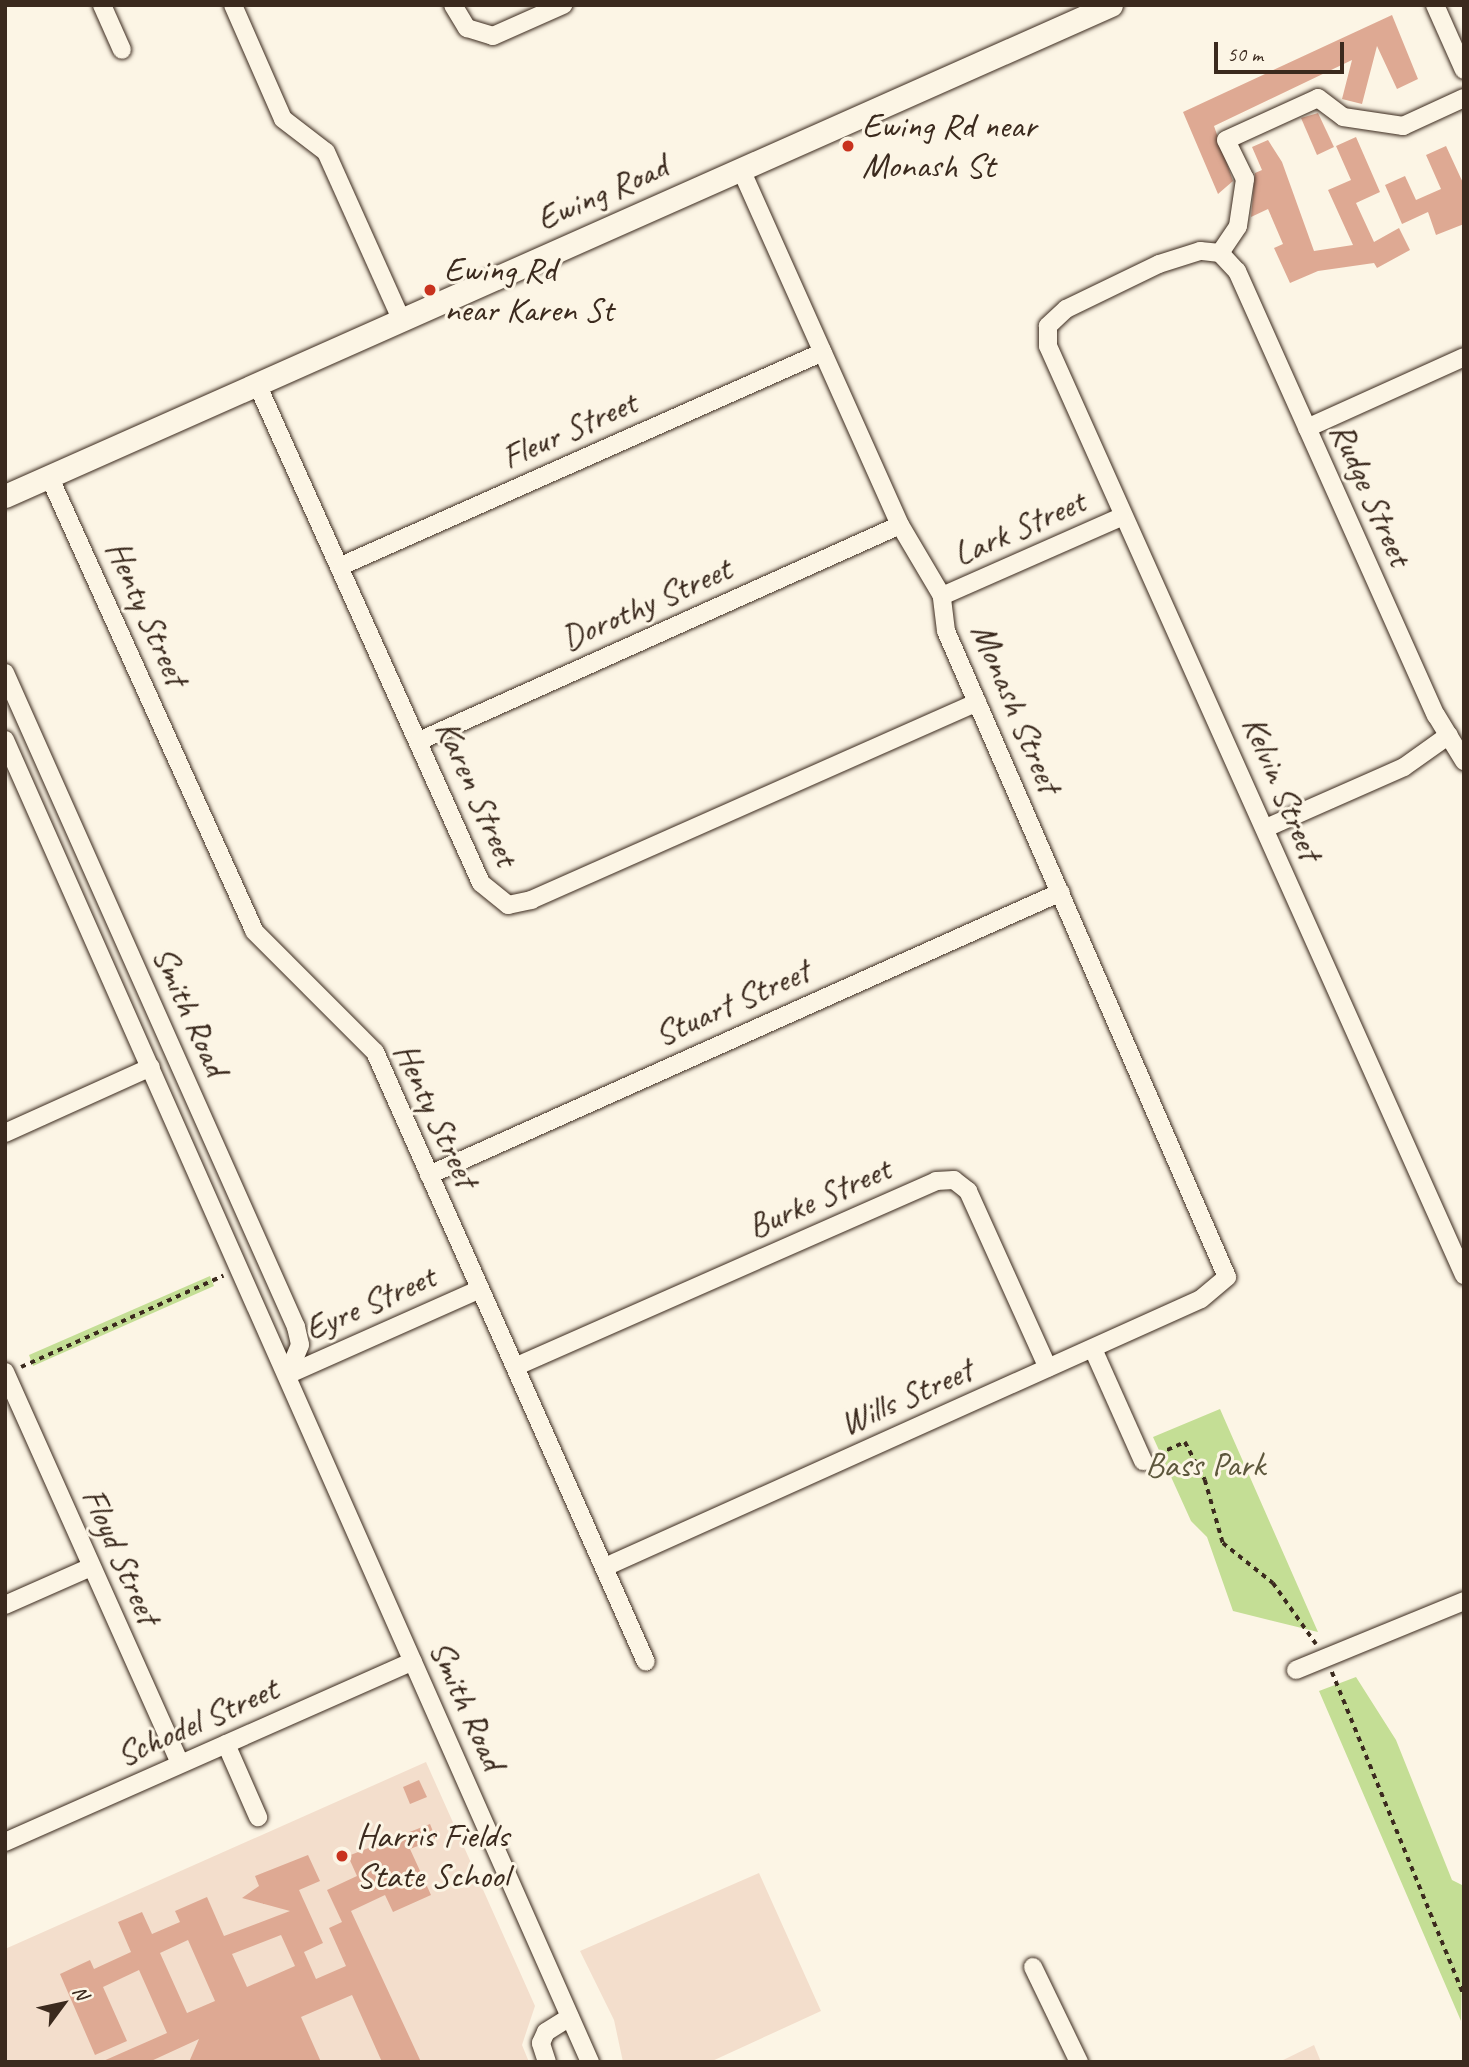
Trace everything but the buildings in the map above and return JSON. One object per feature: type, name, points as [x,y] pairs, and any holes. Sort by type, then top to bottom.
[{"type":"main road","name":"Ewing Road","points":[[5,496],[1111,5]]},
{"type":"street","points":[[102,5],[122,50]]},
{"type":"street","points":[[233,5],[283,119],[326,152],[401,319]]},
{"type":"street","points":[[453,5],[475,34],[492,36],[563,5]]},
{"type":"street","points":[[1435,5],[1464,70]]},
{"type":"street","points":[[1220,253],[1238,226],[1245,179],[1226,140],[1318,98],[1343,117],[1403,126],[1464,98]]},
{"type":"street","name":"Monash Street","points":[[741,170],[900,525],[943,596],[946,631],[1062,892],[1227,1277]]},
{"type":"street","name":"Kelvin Street","points":[[1220,253],[1200,251],[1159,264],[1066,309],[1048,326],[1048,346],[1110,478],[1121,517],[1140,544],[1464,1275]]},
{"type":"street","name":"Rudge Street","points":[[1220,253],[1237,271],[1449,735],[1464,761]]},
{"type":"street","name":"Fleur Street","points":[[341,566],[823,352]]},
{"type":"street","points":[[1307,428],[1464,357]]},
{"type":"street","name":"Karen Street","points":[[257,384],[481,883],[508,905],[531,901],[977,702]]},
{"type":"street","name":"Henty Street","points":[[49,476],[254,931],[375,1052],[517,1366],[646,1662]]},
{"type":"street","name":"Lark Street","points":[[943,596],[1121,517]]},
{"type":"street","name":"Dorothy Street","points":[[419,741],[900,525]]},
{"type":"street","name":"Smith Road","points":[[5,673],[296,1327],[300,1345],[287,1375]]},
{"type":"street","points":[[1266,828],[1404,767],[1449,735]]},
{"type":"street","name":"Smith Road","points":[[5,740],[590,2062]]},
{"type":"street","name":"Stuart Street","points":[[429,1175],[1062,892]]},
{"type":"street","points":[[5,1133],[151,1067]]},
{"type":"street","name":"Burke Street","points":[[517,1366],[936,1181],[954,1180],[968,1191],[1048,1368]]},
{"type":"street","name":"Wills Street","points":[[605,1567],[1093,1349],[1219,1290],[1227,1277]]},
{"type":"street","name":"Eyre Street","points":[[287,1375],[480,1289]]},
{"type":"street","points":[[1093,1349],[1143,1461]]},
{"type":"street","name":"Floyd Street","points":[[6,1373],[180,1764]]},
{"type":"street","points":[[5,1605],[91,1567]]},
{"type":"street","points":[[1296,1670],[1327,1660],[1464,1601]]},
{"type":"street","name":"Schodel Street","points":[[5,1842],[414,1661]]},
{"type":"street","points":[[226,1744],[258,1817]]},
{"type":"street","points":[[1033,1966],[1079,2062]]},
{"type":"street","points":[[547,2062],[541,2043],[546,2032],[570,2017]]},
{"type":"path","points":[[6,1373],[223,1276]]},
{"type":"path","points":[[1143,1461],[1185,1442],[1205,1480],[1223,1543],[1273,1583],[1327,1660],[1464,1996]]},
{"type":"shaded area","name":"Harris Fields State School","points":[[426,1762],[535,2006],[522,2045],[529,2062],[5,2062],[5,1949]]},
{"type":"shaded area","points":[[759,1873],[821,2011],[710,2062],[623,2062],[614,2020],[580,1951]]},
{"type":"shaded area","points":[[1314,2045],[1321,2062],[1279,2062]]},
{"type":"green space","points":[[210,1276],[214,1286],[33,1366],[29,1355]]},
{"type":"green space","name":"Bass Park","points":[[1220,1409],[1318,1632],[1233,1611],[1207,1537],[1191,1521],[1153,1437]]},
{"type":"green space","points":[[1356,1677],[1396,1740],[1452,1880],[1464,1886],[1461,2021],[1319,1691]]},
{"type":"place","name":"Ewing Rd near Monash St","points":[[848,146]]},
{"type":"place","name":"Ewing Rd near Karen St","points":[[430,290]]},
{"type":"place","name":"Harris Fields State School","points":[[342,1856]]}]
